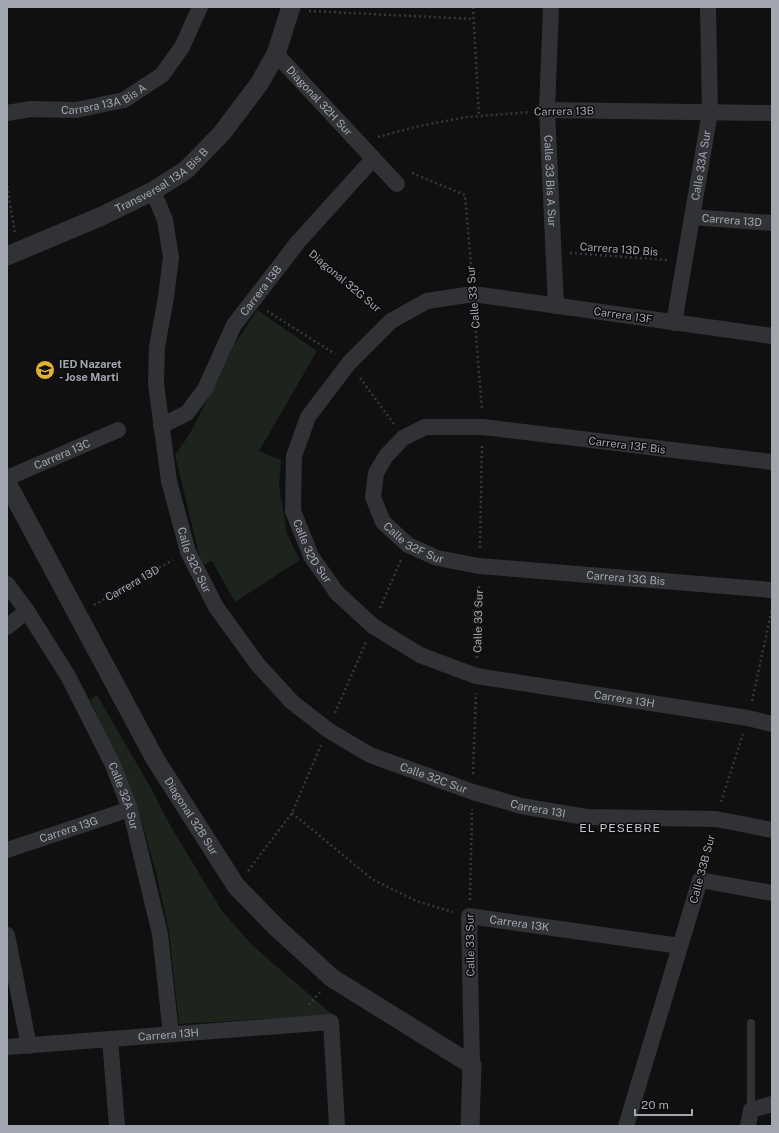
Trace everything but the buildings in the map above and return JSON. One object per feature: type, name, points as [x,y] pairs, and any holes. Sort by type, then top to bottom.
[{"type":"street","name":"Carrera 13A Bis A","points":[[7,113],[32,109],[76,110],[124,100],[162,74],[182,47],[200,7]]},
{"type":"street","name":"Calle 33 Bis A Sur","points":[[551,7],[547,110],[556,306]]},
{"type":"street","name":"Calle 33A Sur","points":[[674,322],[710,112],[708,7]]},
{"type":"street","points":[[276,54],[291,8]]},
{"type":"street","name":"Diagonal 32H Sur","points":[[276,54],[397,184]]},
{"type":"street","name":"Transversal 13A Bis B","points":[[12,254],[102,216],[153,191],[186,170],[222,133],[259,84],[276,54]]},
{"type":"street","name":"Carrera 13B","points":[[547,110],[772,112]]},
{"type":"street","name":"Carrera 13B","points":[[161,426],[186,413],[205,389],[234,325],[298,242],[373,159]]},
{"type":"street","name":"Calle 32C Sur","points":[[153,191],[165,220],[171,257],[157,347],[156,384],[169,481],[188,552],[216,607],[258,665],[292,702],[328,730],[370,755],[473,792]]},
{"type":"street","name":"Carrera 13D","points":[[692,217],[772,223]]},
{"type":"street","name":"Carrera 13F","points":[[473,294],[772,336]]},
{"type":"street","name":"Calle 32D Sur","points":[[473,294],[427,301],[391,321],[349,363],[308,417],[294,456],[293,511],[311,556],[337,593],[373,626],[420,655],[476,676]]},
{"type":"street","name":"Calle 32F Sur","points":[[479,566],[437,558],[408,545],[383,522],[373,497],[376,474],[386,456],[403,438],[425,427],[483,427]]},
{"type":"street","name":"Carrera 13F Bis","points":[[483,427],[772,462]]},
{"type":"street","name":"Carrera 13C","points":[[7,478],[118,430]]},
{"type":"street","name":"Diagonal 32B Sur","points":[[7,483],[155,759],[236,886],[290,941],[332,978],[472,1065]]},
{"type":"street","name":"Carrera 13G Bis","points":[[479,566],[772,590]]},
{"type":"street","name":"Calle 32A Sur","points":[[7,584],[27,611],[68,676],[113,765],[130,809],[160,934],[171,1034]]},
{"type":"street","points":[[7,627],[27,611]]},
{"type":"street","name":"Carrera 13H","points":[[476,676],[748,718],[772,724]]},
{"type":"street","name":"Carrera 13I","points":[[473,792],[521,806],[586,817],[716,819],[772,830]]},
{"type":"street","name":"Carrera 13G","points":[[7,850],[130,809]]},
{"type":"street","points":[[700,880],[772,892]]},
{"type":"street","name":"Calle 33B Sur","points":[[626,1126],[700,880]]},
{"type":"street","name":"Carrera 13K","points":[[469,916],[680,946]]},
{"type":"street","name":"Calle 33 Sur","points":[[469,916],[472,1065],[470,1126]]},
{"type":"street","points":[[7,935],[29,1046]]},
{"type":"street","name":"Carrera 13H","points":[[7,1047],[331,1022],[337,1126]]},
{"type":"street","points":[[110,1039],[118,1126]]},
{"type":"street","points":[[750,1118],[772,1104]]},
{"type":"lane","points":[[750,1118],[751,1023]]},
{"type":"path","points":[[473,7],[479,116]]},
{"type":"path","points":[[291,8],[474,19]]},
{"type":"path","name":"Carrera 13B","points":[[359,143],[415,127],[479,116],[547,110]]},
{"type":"path","name":"Calle 33 Sur","points":[[397,184],[406,171],[464,195],[483,427],[469,916]]},
{"type":"path","points":[[7,186],[12,254]]},
{"type":"path","name":"Diagonal 32G Sur","points":[[298,242],[391,321]]},
{"type":"path","name":"Carrera 13D Bis","points":[[553,252],[685,261]]},
{"type":"path","name":"Carrera 13D","points":[[78,615],[188,552]]},
{"type":"path","name":"Calle 33B Sur","points":[[700,880],[716,819],[748,718],[772,609]]},
{"type":"path","points":[[292,813],[372,879],[416,901],[469,916]]},
{"type":"path","points":[[293,1025],[332,978]]},
{"type":"shaded area","points":[[257,310],[317,351],[259,451],[281,460],[279,485],[287,534],[300,560],[235,602],[212,561],[202,566],[175,455],[189,435],[220,376],[234,345]]},
{"type":"shaded area","points":[[97,695],[151,788],[171,827],[222,911],[253,946],[333,1015],[179,1024],[169,931],[156,872],[138,809],[90,700]]},
{"type":"place","name":"IED Nazaret - Jose Marti","points":[[45,370]]},
{"type":"district","name":"EL PESEBRE","points":[[620,828]]}]
